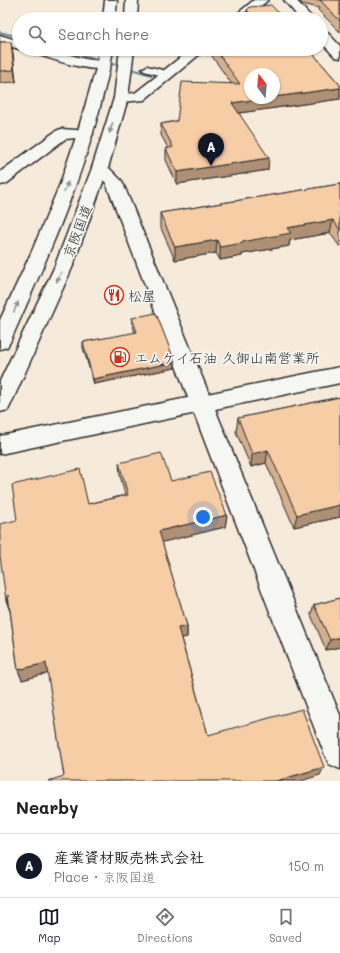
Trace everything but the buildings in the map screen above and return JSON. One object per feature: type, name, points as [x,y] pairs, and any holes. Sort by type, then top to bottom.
[{"type":"main road","points":[[110,12],[111,0]]},
{"type":"main road","points":[[131,12],[132,0]]},
{"type":"main road","points":[[246,12],[262,0]]},
{"type":"main road","points":[[290,0],[301,12]]},
{"type":"main road","points":[[0,39],[12,43]]},
{"type":"main road","points":[[328,41],[340,54]]},
{"type":"main road","points":[[59,56],[84,63],[105,57]]},
{"type":"main road","name":"京阪国道","points":[[0,404],[63,268],[100,168],[121,98],[126,56]]},
{"type":"main road","points":[[121,98],[139,96],[190,56]]},
{"type":"main road","name":"京阪国道","points":[[0,342],[41,251],[68,184],[85,134],[105,57]]},
{"type":"main road","points":[[0,180],[61,134],[85,134]]},
{"type":"main road","points":[[100,168],[114,181],[340,752]]},
{"type":"main road","points":[[0,445],[340,375]]},
{"type":"lane","points":[[147,69],[167,74]]},
{"type":"waterway","points":[[0,32],[12,35]]},
{"type":"waterway","points":[[86,56],[153,75]]},
{"type":"place","name":"産業資材販売株式会社","points":[[211,166]]},
{"type":"place","name":"松屋","points":[[114,295]]},
{"type":"place","name":"エムケイ石油 久御山南営業所","points":[[120,357]]}]
